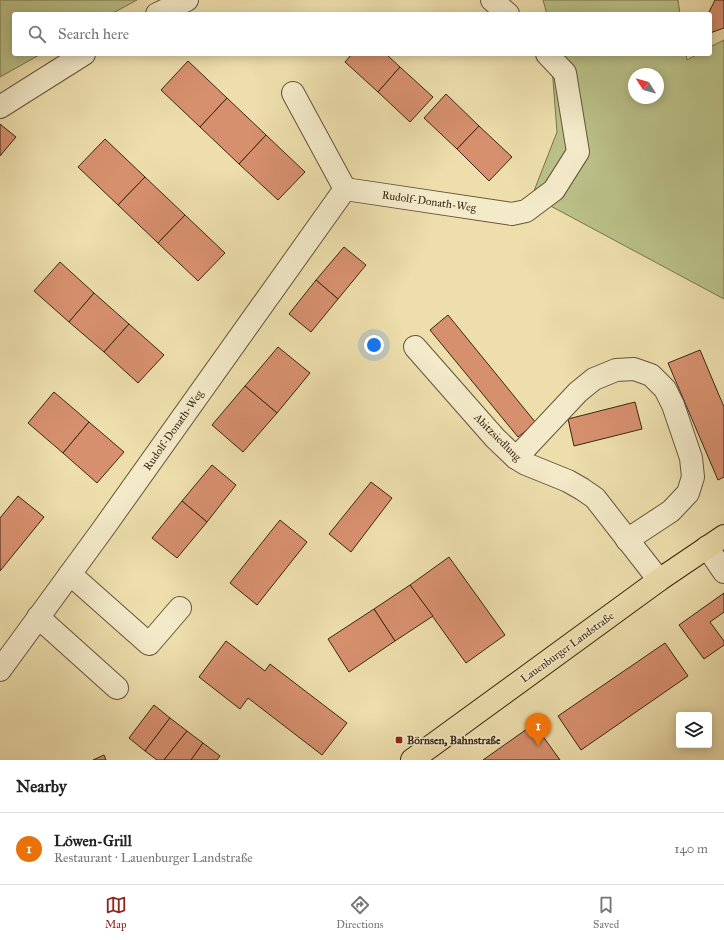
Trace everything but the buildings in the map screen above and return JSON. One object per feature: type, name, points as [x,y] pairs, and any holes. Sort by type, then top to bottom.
[{"type":"main road","name":"Lauenburger Landstraße","points":[[412,760],[659,580],[715,542]]},
{"type":"street","points":[[161,12],[187,0]]},
{"type":"street","points":[[492,0],[506,12]]},
{"type":"street","points":[[0,107],[81,56]]},
{"type":"street","name":"Rudolf-Donath-Weg","points":[[0,670],[345,189],[512,214],[526,210],[554,190],[578,152],[565,73],[549,56]]},
{"type":"street","points":[[293,93],[345,189]]},
{"type":"street","name":"Abitzsiedlung","points":[[415,347],[496,438],[516,458],[526,464],[568,481],[595,498],[659,580]]},
{"type":"street","points":[[516,458],[578,392],[594,379],[616,370],[634,369],[651,376],[665,390],[673,405],[691,458],[693,477],[688,493],[671,511],[627,540]]},
{"type":"street","points":[[715,542],[724,572]]},
{"type":"street","points":[[70,574],[149,644],[180,608]]},
{"type":"street","points":[[38,617],[117,688]]},
{"type":"green space","points":[[0,0],[137,0],[115,12],[12,12],[12,56],[37,56],[0,77]]},
{"type":"green space","points":[[543,0],[678,0],[680,12],[546,12]]},
{"type":"green space","points":[[724,40],[724,299],[532,196],[557,132],[551,56],[686,56],[687,60],[694,56],[712,56],[712,46]]},
{"type":"place","name":"Börnsen, Bahnstraße","points":[[399,740]]},
{"type":"place","name":"Löwen-Grill","points":[[538,746]]}]
